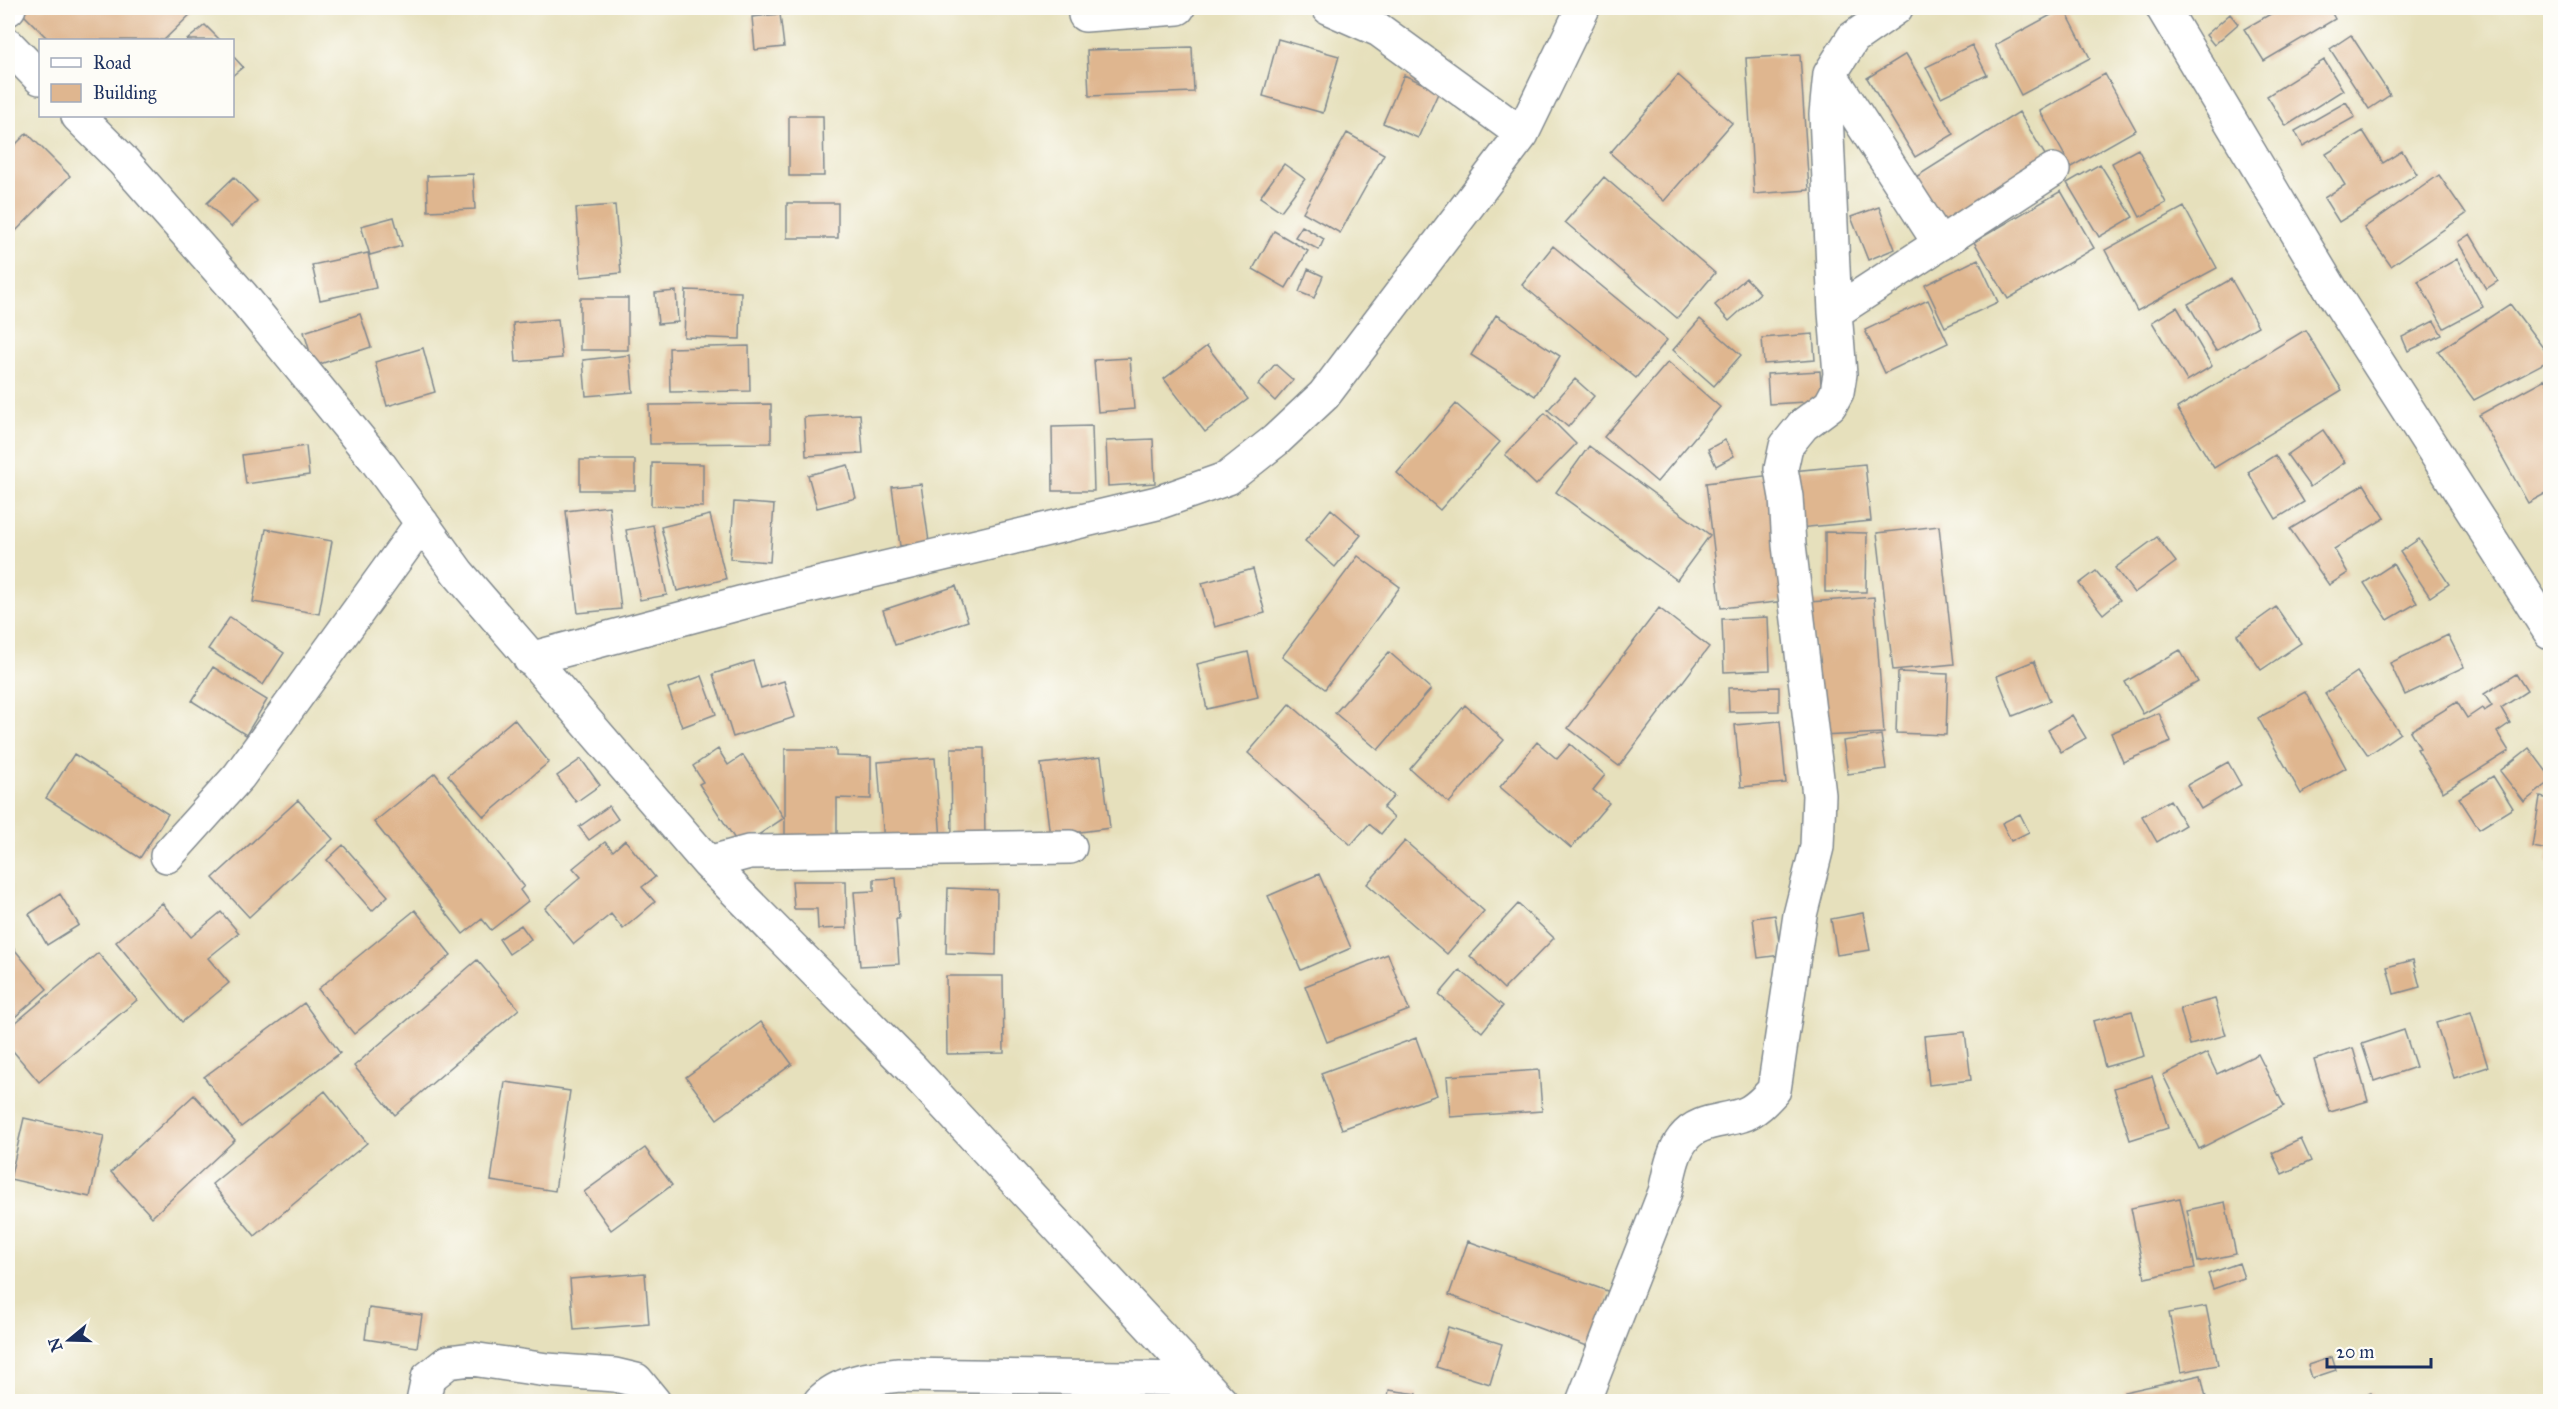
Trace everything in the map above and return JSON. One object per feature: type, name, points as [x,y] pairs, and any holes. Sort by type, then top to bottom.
[{"type":"main road","points":[[1085,15],[1178,8]]},
{"type":"main road","points":[[1329,8],[1379,30],[1522,134]]},
{"type":"main road","points":[[530,659],[759,598],[1157,503],[1228,478],[1276,440],[1324,395],[1522,134],[1583,8]]},
{"type":"main road","points":[[1583,1401],[1665,1192],[1682,1139],[1697,1126],[1743,1115],[1760,1106],[1774,1090],[1800,915],[1817,847],[1819,795],[1781,469],[1786,446],[1803,425],[1830,405],[1837,392],[1840,374],[1826,114],[1830,74],[1853,38],[1896,8]]},
{"type":"main road","points":[[2163,8],[2332,291],[2550,632]]},
{"type":"main road","points":[[8,45],[39,77]]},
{"type":"main road","points":[[1830,74],[1940,244]]},
{"type":"main road","points":[[79,117],[123,160],[242,296],[376,460],[458,573],[708,863],[910,1067],[1198,1379],[1221,1401]]},
{"type":"main road","points":[[1835,312],[2053,170]]},
{"type":"main road","points":[[167,856],[239,776],[422,523]]},
{"type":"main road","points":[[708,863],[749,852],[1070,847]]},
{"type":"main road","points":[[423,1401],[428,1378],[448,1362],[472,1359],[547,1370],[615,1375],[636,1380],[654,1401]]},
{"type":"main road","points":[[820,1401],[843,1387],[864,1379],[899,1375],[1198,1379]]},
{"type":"building","points":[[28,8],[197,8],[165,39],[48,39],[22,13]]},
{"type":"building","points":[[2064,8],[2090,58],[2021,95],[1995,45]]},
{"type":"building","points":[[2281,8],[2329,8],[2335,19],[2264,61],[2244,29]]},
{"type":"building","points":[[780,14],[784,47],[755,50],[752,17]]},
{"type":"building","points":[[2230,14],[2238,24],[2214,45],[2206,35]]},
{"type":"building","points":[[205,25],[219,39],[188,39]]},
{"type":"building","points":[[2351,35],[2390,95],[2369,109],[2330,49]]},
{"type":"building","points":[[1278,39],[1339,56],[1323,113],[1263,96]]},
{"type":"building","points":[[1972,45],[1987,75],[1941,97],[1926,67]]},
{"type":"building","points":[[1192,47],[1194,92],[1089,96],[1087,50]]},
{"type":"building","points":[[1906,54],[1954,134],[1915,157],[1867,78]]},
{"type":"building","points":[[1800,55],[1809,190],[1754,194],[1746,58]]},
{"type":"building","points":[[234,57],[243,67],[234,74]]},
{"type":"building","points":[[2324,60],[2343,90],[2286,126],[2267,96]]},
{"type":"building","points":[[2105,74],[2136,130],[2071,167],[2040,111]]},
{"type":"building","points":[[1404,75],[1439,91],[1418,138],[1383,123]]},
{"type":"building","points":[[1678,75],[1732,123],[1664,201],[1610,153]]},
{"type":"building","points":[[2346,102],[2355,117],[2303,146],[2295,131]]},
{"type":"building","points":[[2019,112],[2050,163],[1943,231],[1911,180]]},
{"type":"building","points":[[789,116],[823,116],[824,176],[789,176]]},
{"type":"building","points":[[2363,131],[2383,163],[2402,151],[2417,174],[2339,222],[2324,198],[2345,185],[2326,154]]},
{"type":"building","points":[[27,133],[70,176],[9,238],[8,152]]},
{"type":"building","points":[[1347,133],[1384,154],[1340,233],[1303,212]]},
{"type":"building","points":[[2138,149],[2166,203],[2140,217],[2112,163]]},
{"type":"building","points":[[1284,164],[1305,179],[1281,211],[1260,197]]},
{"type":"building","points":[[2100,164],[2133,217],[2099,237],[2067,183]]},
{"type":"building","points":[[473,174],[475,209],[428,211],[427,176]]},
{"type":"building","points":[[2439,175],[2466,214],[2391,266],[2364,228]]},
{"type":"building","points":[[234,177],[257,201],[231,227],[207,203]]},
{"type":"building","points":[[1604,177],[1715,273],[1677,318],[1565,222]]},
{"type":"building","points":[[2061,191],[2094,248],[2008,299],[1974,242]]},
{"type":"building","points":[[787,203],[838,203],[838,238],[787,238]]},
{"type":"building","points":[[615,205],[621,273],[581,277],[576,208]]},
{"type":"building","points":[[1879,207],[1895,249],[1868,260],[1851,217]]},
{"type":"building","points":[[2184,207],[2217,268],[2137,311],[2105,250]]},
{"type":"building","points":[[394,217],[402,246],[370,255],[361,226]]},
{"type":"building","points":[[1302,226],[1324,239],[1319,250],[1295,237]]},
{"type":"building","points":[[1274,231],[1308,251],[1286,288],[1253,269]]},
{"type":"building","points":[[2470,234],[2498,281],[2486,289],[2458,242]]},
{"type":"building","points":[[1553,246],[1667,340],[1636,378],[1522,285]]},
{"type":"building","points":[[368,253],[376,288],[320,300],[312,265]]},
{"type":"building","points":[[1978,259],[1998,302],[1945,327],[1925,285]]},
{"type":"building","points":[[2457,259],[2483,307],[2444,328],[2418,281]]},
{"type":"building","points":[[1308,269],[1323,276],[1314,298],[1299,292]]},
{"type":"building","points":[[1746,278],[1760,293],[1729,321],[1715,305]]},
{"type":"building","points":[[2231,279],[2258,326],[2216,351],[2188,304]]},
{"type":"building","points":[[686,290],[741,292],[740,339],[684,337]]},
{"type":"building","points":[[676,291],[678,322],[658,324],[655,293]]},
{"type":"building","points":[[580,298],[628,298],[628,350],[580,350]]},
{"type":"building","points":[[1928,300],[1948,343],[1885,373],[1865,330]]},
{"type":"building","points":[[2510,304],[2550,360],[2474,400],[2438,351]]},
{"type":"building","points":[[2177,307],[2212,366],[2187,381],[2152,322]]},
{"type":"building","points":[[360,314],[371,347],[314,366],[304,332]]},
{"type":"building","points":[[1496,315],[1560,356],[1535,396],[1471,355]]},
{"type":"building","points":[[558,319],[562,358],[516,362],[513,323]]},
{"type":"building","points":[[1700,319],[1741,355],[1714,386],[1673,350]]},
{"type":"building","points":[[2434,321],[2442,335],[2408,351],[2402,337]]},
{"type":"building","points":[[2305,330],[2342,390],[2214,468],[2177,408]]},
{"type":"building","points":[[1813,334],[1815,360],[1764,364],[1762,338]]},
{"type":"building","points":[[749,346],[750,391],[670,392],[669,348]]},
{"type":"building","points":[[1207,346],[1248,399],[1205,432],[1164,379]]},
{"type":"building","points":[[423,348],[435,392],[387,406],[375,362]]},
{"type":"building","points":[[630,355],[633,392],[586,396],[583,360]]},
{"type":"building","points":[[1130,358],[1134,409],[1098,412],[1094,360]]},
{"type":"building","points":[[1668,362],[1720,407],[1657,482],[1604,437]]},
{"type":"building","points":[[1275,364],[1293,380],[1275,401],[1258,385]]},
{"type":"building","points":[[1820,371],[1822,401],[1769,404],[1767,374]]},
{"type":"building","points":[[1575,379],[1594,396],[1568,427],[1548,410]]},
{"type":"building","points":[[2545,379],[2550,389],[2550,491],[2528,503],[2479,415]]},
{"type":"building","points":[[771,404],[771,443],[650,444],[649,405]]},
{"type":"building","points":[[1456,404],[1500,442],[1440,510],[1397,473]]},
{"type":"building","points":[[1545,413],[1576,444],[1536,485],[1505,455]]},
{"type":"building","points":[[860,414],[863,453],[806,456],[804,417]]},
{"type":"building","points":[[1092,426],[1094,491],[1053,491],[1052,427]]},
{"type":"building","points":[[2323,430],[2345,462],[2310,487],[2287,455]]},
{"type":"building","points":[[1153,439],[1155,483],[1108,486],[1106,441]]},
{"type":"building","points":[[1725,440],[1734,456],[1716,466],[1708,449]]},
{"type":"building","points":[[306,446],[309,475],[246,484],[242,455]]},
{"type":"building","points":[[1589,446],[1710,535],[1677,580],[1556,492]]},
{"type":"building","points":[[2275,455],[2304,502],[2276,519],[2248,472]]},
{"type":"building","points":[[580,460],[635,460],[635,490],[580,490]]},
{"type":"building","points":[[652,463],[703,464],[703,507],[651,506]]},
{"type":"building","points":[[1865,464],[1871,521],[1798,528],[1792,471]]},
{"type":"building","points":[[848,465],[856,498],[817,508],[808,475]]},
{"type":"building","points":[[1772,475],[1786,601],[1721,608],[1706,483]]},
{"type":"building","points":[[921,484],[929,542],[900,546],[892,487]]},
{"type":"building","points":[[2364,484],[2385,518],[2334,549],[2348,573],[2329,585],[2290,529]]},
{"type":"building","points":[[734,502],[774,505],[770,562],[730,559]]},
{"type":"building","points":[[609,506],[621,609],[578,613],[566,511]]},
{"type":"building","points":[[1331,509],[1361,535],[1335,567],[1305,541]]},
{"type":"building","points":[[710,515],[726,579],[677,591],[661,527]]},
{"type":"building","points":[[653,525],[667,595],[640,600],[626,530]]},
{"type":"building","points":[[1939,526],[1954,664],[1893,670],[1877,533]]},
{"type":"building","points":[[266,529],[332,541],[319,614],[253,602]]},
{"type":"building","points":[[1825,532],[1867,533],[1866,592],[1825,592]]},
{"type":"building","points":[[2157,537],[2176,562],[2134,593],[2115,568]]},
{"type":"building","points":[[2419,539],[2449,584],[2430,597],[2400,552]]},
{"type":"building","points":[[1358,556],[1400,587],[1325,689],[1282,657]]},
{"type":"building","points":[[2393,564],[2417,603],[2388,620],[2364,583]]},
{"type":"building","points":[[1253,569],[1265,613],[1215,627],[1202,583]]},
{"type":"building","points":[[2096,571],[2120,600],[2103,614],[2079,584]]},
{"type":"building","points":[[956,586],[968,621],[895,645],[883,610]]},
{"type":"building","points":[[1874,597],[1884,733],[1820,736],[1810,602]]},
{"type":"building","points":[[2276,607],[2301,643],[2261,670],[2237,635]]},
{"type":"building","points":[[1659,608],[1709,647],[1619,766],[1568,728]]},
{"type":"building","points":[[230,617],[284,653],[263,685],[208,649]]},
{"type":"building","points":[[1768,617],[1770,670],[1724,672],[1722,619]]},
{"type":"building","points":[[2448,635],[2464,667],[2405,695],[2390,663]]},
{"type":"building","points":[[2180,650],[2198,682],[2143,714],[2125,682]]},
{"type":"building","points":[[1248,652],[1258,697],[1207,709],[1197,664]]},
{"type":"building","points":[[1389,652],[1431,689],[1378,750],[1335,713]]},
{"type":"building","points":[[753,661],[761,688],[784,681],[795,717],[733,737],[713,674]]},
{"type":"building","points":[[2034,661],[2050,701],[2013,716],[1997,676]]},
{"type":"building","points":[[213,667],[267,700],[246,735],[192,701]]},
{"type":"building","points":[[1898,672],[1948,674],[1946,735],[1896,733]]},
{"type":"building","points":[[2357,672],[2400,733],[2368,755],[2325,694]]},
{"type":"building","points":[[2516,674],[2527,691],[2501,708],[2510,723],[2497,732],[2509,751],[2443,792],[2417,749],[2420,748],[2410,731],[2457,702],[2467,718],[2482,708],[2484,711],[2492,706],[2484,694]]},
{"type":"building","points":[[702,676],[716,714],[682,727],[668,688]]},
{"type":"building","points":[[1779,687],[1779,711],[1729,712],[1728,688]]},
{"type":"building","points":[[2305,692],[2346,768],[2301,794],[2258,718]]},
{"type":"building","points":[[1290,704],[1394,796],[1383,808],[1394,818],[1381,834],[1369,824],[1351,845],[1248,753]]},
{"type":"building","points":[[1465,705],[1504,740],[1449,803],[1410,769]]},
{"type":"building","points":[[2159,713],[2171,742],[2123,762],[2111,733]]},
{"type":"building","points":[[2072,715],[2086,738],[2061,752],[2048,730]]},
{"type":"building","points":[[514,719],[549,762],[484,817],[448,775]]},
{"type":"building","points":[[1780,721],[1786,783],[1741,787],[1735,725]]},
{"type":"building","points":[[1881,735],[1886,769],[1848,774],[1843,741]]},
{"type":"building","points":[[1537,742],[1557,759],[1570,744],[1605,775],[1593,790],[1609,803],[1571,848],[1500,787]]},
{"type":"building","points":[[951,748],[984,748],[985,843],[952,843]]},
{"type":"building","points":[[2529,748],[2550,776],[2550,782],[2524,802],[2500,771]]},
{"type":"building","points":[[718,749],[728,765],[743,755],[784,818],[740,847],[699,784],[703,782],[693,766]]},
{"type":"building","points":[[785,749],[836,749],[836,756],[871,757],[871,799],[837,798],[837,844],[785,844]]},
{"type":"building","points":[[74,754],[168,814],[140,858],[46,798]]},
{"type":"building","points":[[1101,757],[1110,828],[1050,836],[1041,764]]},
{"type":"building","points":[[8,758],[14,759],[8,784]]},
{"type":"building","points":[[935,758],[941,840],[884,844],[878,762]]},
{"type":"building","points":[[581,759],[600,785],[576,802],[557,776]]},
{"type":"building","points":[[2228,762],[2241,785],[2201,809],[2187,785]]},
{"type":"building","points":[[435,773],[524,886],[520,890],[528,901],[491,930],[482,919],[463,934],[374,822]]},
{"type":"building","points":[[2493,776],[2513,808],[2479,829],[2459,798]]},
{"type":"building","points":[[2540,797],[2550,799],[2550,863],[2547,862],[2549,850],[2532,847]]},
{"type":"building","points":[[298,800],[333,839],[249,917],[213,878]]},
{"type":"building","points":[[2170,800],[2185,825],[2157,842],[2142,816]]},
{"type":"building","points":[[609,806],[618,819],[589,840],[579,827]]},
{"type":"building","points":[[2020,814],[2029,832],[2011,841],[2002,823]]},
{"type":"building","points":[[625,840],[655,877],[642,887],[655,902],[623,929],[611,914],[574,944],[545,908],[581,877],[573,868],[605,842],[613,851]]},
{"type":"building","points":[[1405,841],[1484,911],[1447,954],[1367,884]]},
{"type":"building","points":[[343,845],[388,896],[372,911],[327,860]]},
{"type":"building","points":[[1319,874],[1351,948],[1301,970],[1268,896]]},
{"type":"building","points":[[896,878],[899,964],[860,966],[854,892],[874,891],[874,879]]},
{"type":"building","points":[[792,881],[846,881],[847,928],[818,929],[817,909],[794,909]]},
{"type":"building","points":[[948,888],[997,890],[996,955],[946,953]]},
{"type":"building","points":[[60,894],[79,925],[47,945],[29,914]]},
{"type":"building","points":[[162,903],[191,937],[221,912],[239,933],[208,958],[229,983],[182,1022],[116,942]]},
{"type":"building","points":[[1518,904],[1554,938],[1504,989],[1470,956]]},
{"type":"building","points":[[415,910],[451,955],[354,1034],[318,989]]},
{"type":"building","points":[[1863,913],[1870,950],[1837,955],[1831,919]]},
{"type":"building","points":[[1775,915],[1781,955],[1758,958],[1753,918]]},
{"type":"building","points":[[521,925],[531,939],[509,954],[499,939]]},
{"type":"building","points":[[10,944],[47,989],[8,1023],[8,946]]},
{"type":"building","points":[[98,953],[137,1000],[39,1082],[8,1045],[8,1029]]},
{"type":"building","points":[[1388,954],[1409,1010],[1327,1042],[1305,986]]},
{"type":"building","points":[[477,960],[519,1009],[395,1115],[354,1066]]},
{"type":"building","points":[[2413,960],[2420,987],[2394,994],[2387,967]]},
{"type":"building","points":[[1460,970],[1503,1006],[1482,1032],[1439,995]]},
{"type":"building","points":[[946,976],[1003,976],[1004,1053],[947,1054]]},
{"type":"building","points":[[2215,999],[2226,1035],[2190,1045],[2180,1008]]},
{"type":"building","points":[[304,1003],[340,1053],[241,1127],[204,1077]]},
{"type":"building","points":[[2132,1011],[2144,1056],[2105,1067],[2093,1021]]},
{"type":"building","points":[[2471,1012],[2488,1067],[2454,1078],[2436,1023]]},
{"type":"building","points":[[761,1022],[792,1064],[717,1119],[686,1077]]},
{"type":"building","points":[[2404,1030],[2416,1067],[2374,1081],[2362,1044]]},
{"type":"building","points":[[1965,1032],[1971,1080],[1929,1085],[1924,1036]]},
{"type":"building","points":[[1416,1038],[1437,1095],[1342,1129],[1321,1073]]},
{"type":"building","points":[[2353,1048],[2368,1101],[2330,1112],[2314,1060]]},
{"type":"building","points":[[2207,1053],[2217,1074],[2258,1054],[2284,1106],[2199,1149],[2163,1075]]},
{"type":"building","points":[[1539,1070],[1542,1111],[1450,1117],[1447,1076]]},
{"type":"building","points":[[2152,1076],[2168,1128],[2130,1140],[2114,1088]]},
{"type":"building","points":[[505,1082],[570,1091],[555,1191],[491,1181]]},
{"type":"building","points":[[325,1091],[367,1143],[255,1236],[212,1184]]},
{"type":"building","points":[[194,1095],[235,1140],[152,1217],[111,1172]]},
{"type":"building","points":[[24,1118],[104,1136],[90,1197],[10,1179]]},
{"type":"building","points":[[2301,1139],[2311,1161],[2282,1174],[2272,1153]]},
{"type":"building","points":[[645,1148],[672,1185],[611,1230],[584,1192]]},
{"type":"building","points":[[2180,1198],[2195,1268],[2145,1278],[2131,1208]]},
{"type":"building","points":[[2225,1202],[2236,1254],[2198,1262],[2187,1210]]},
{"type":"building","points":[[1468,1241],[1610,1292],[1590,1347],[1449,1295]]},
{"type":"building","points":[[2239,1263],[2244,1278],[2213,1289],[2208,1274]]},
{"type":"building","points":[[645,1273],[649,1324],[574,1330],[570,1279]]},
{"type":"building","points":[[2206,1306],[2218,1365],[2181,1372],[2169,1313]]},
{"type":"building","points":[[369,1308],[422,1315],[417,1347],[365,1339]]},
{"type":"building","points":[[1448,1327],[1502,1344],[1490,1384],[1436,1367]]},
{"type":"building","points":[[2332,1357],[2336,1370],[2312,1378],[2308,1365]]},
{"type":"building","points":[[2201,1375],[2207,1402],[2126,1402],[2124,1392]]},
{"type":"building","points":[[1389,1390],[1417,1394],[1416,1402],[1387,1402]]},
{"type":"building","points":[[2371,1393],[2373,1402],[2348,1402],[2348,1401]]}]
